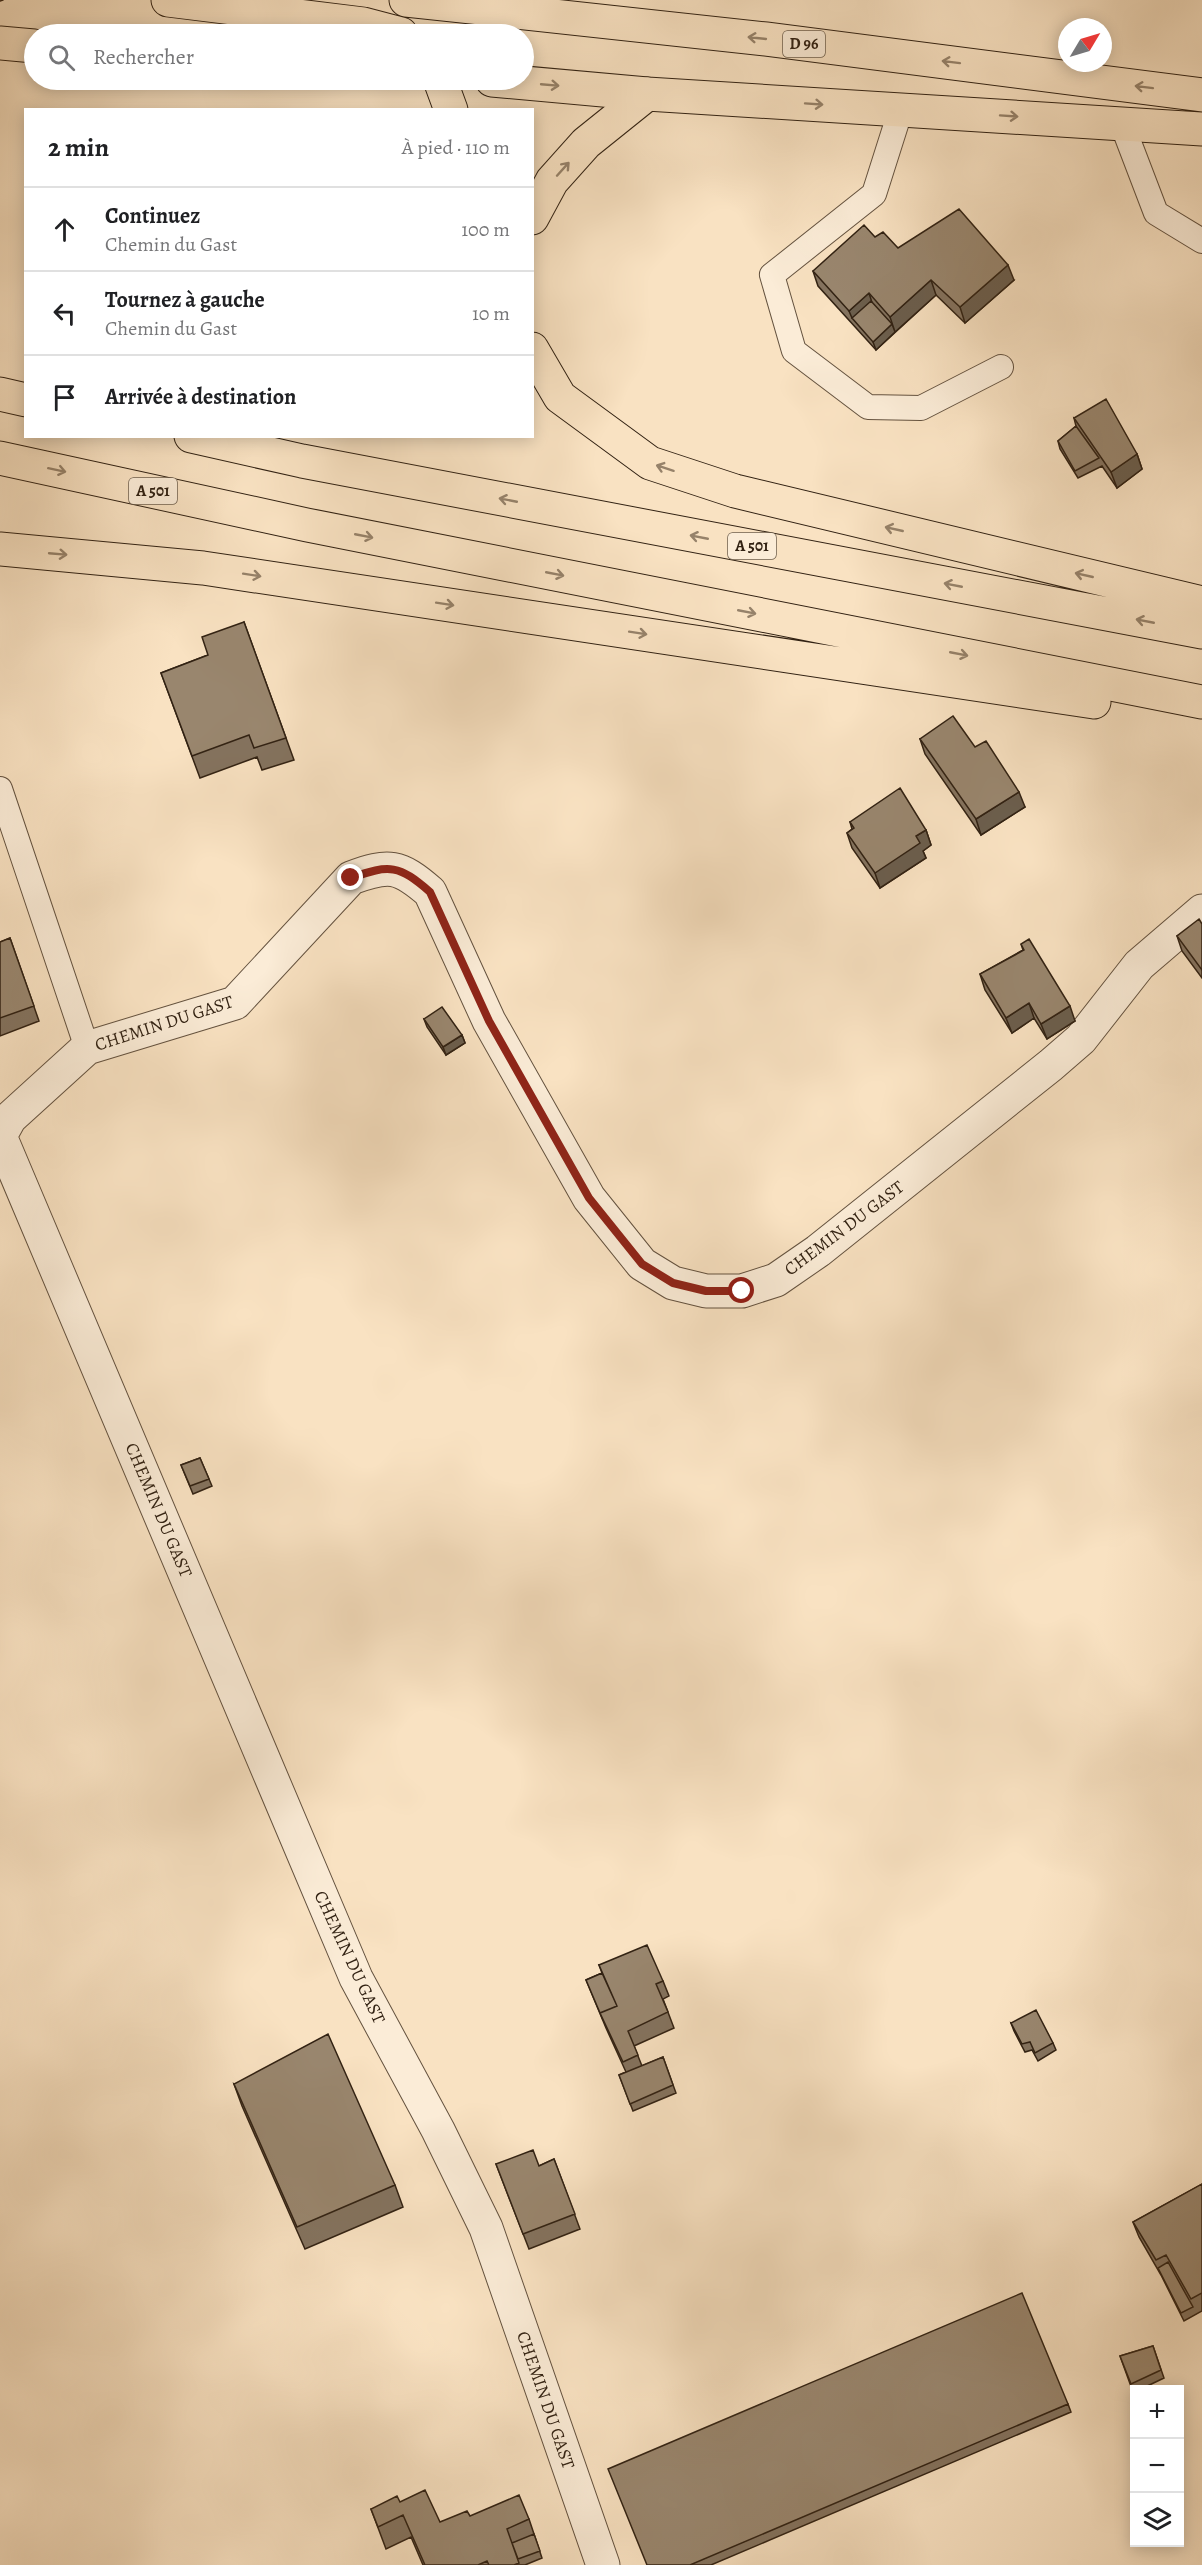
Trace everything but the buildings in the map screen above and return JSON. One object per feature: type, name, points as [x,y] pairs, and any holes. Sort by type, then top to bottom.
[{"type":"main road","points":[[168,0],[363,24]]},
{"type":"main road","name":"D 96","points":[[406,0],[766,39],[1202,95]]},
{"type":"main road","points":[[0,43],[24,45]]},
{"type":"main road","points":[[534,84],[647,94],[1202,129]]},
{"type":"main road","points":[[444,90],[450,108]]},
{"type":"main road","points":[[534,214],[552,181],[586,143],[647,94]]},
{"type":"main road","points":[[534,352],[560,397],[650,463],[735,492],[1202,603]]},
{"type":"main road","points":[[0,394],[24,400]]},
{"type":"main road","name":"A 501","points":[[200,438],[302,461],[1202,632]]},
{"type":"main road","name":"A 501","points":[[0,458],[307,525],[1202,702]]},
{"type":"main road","points":[[0,549],[203,568],[1202,718]]},
{"type":"street","name":"CHEMIN DU GAST","points":[[603,2565],[486,2228],[438,2130],[356,1978],[0,1136],[10,1118],[87,1048],[235,1003],[351,878],[372,870],[396,868],[430,892],[489,1021],[589,1198],[617,1234],[642,1264],[673,1283],[706,1291],[742,1291],[776,1280],[818,1251],[1051,1065],[1081,1039],[1139,965],[1202,911]]},
{"type":"lane","points":[[901,110],[874,194],[772,275],[794,351],[868,407],[921,408],[1001,367]]},
{"type":"lane","points":[[1122,124],[1156,213],[1202,242]]},
{"type":"lane","points":[[0,789],[87,1048]]},
{"type":"route","points":[[351,878],[372,870],[396,868],[430,892],[489,1021],[589,1198],[642,1264],[673,1283],[706,1291],[742,1291]]}]
